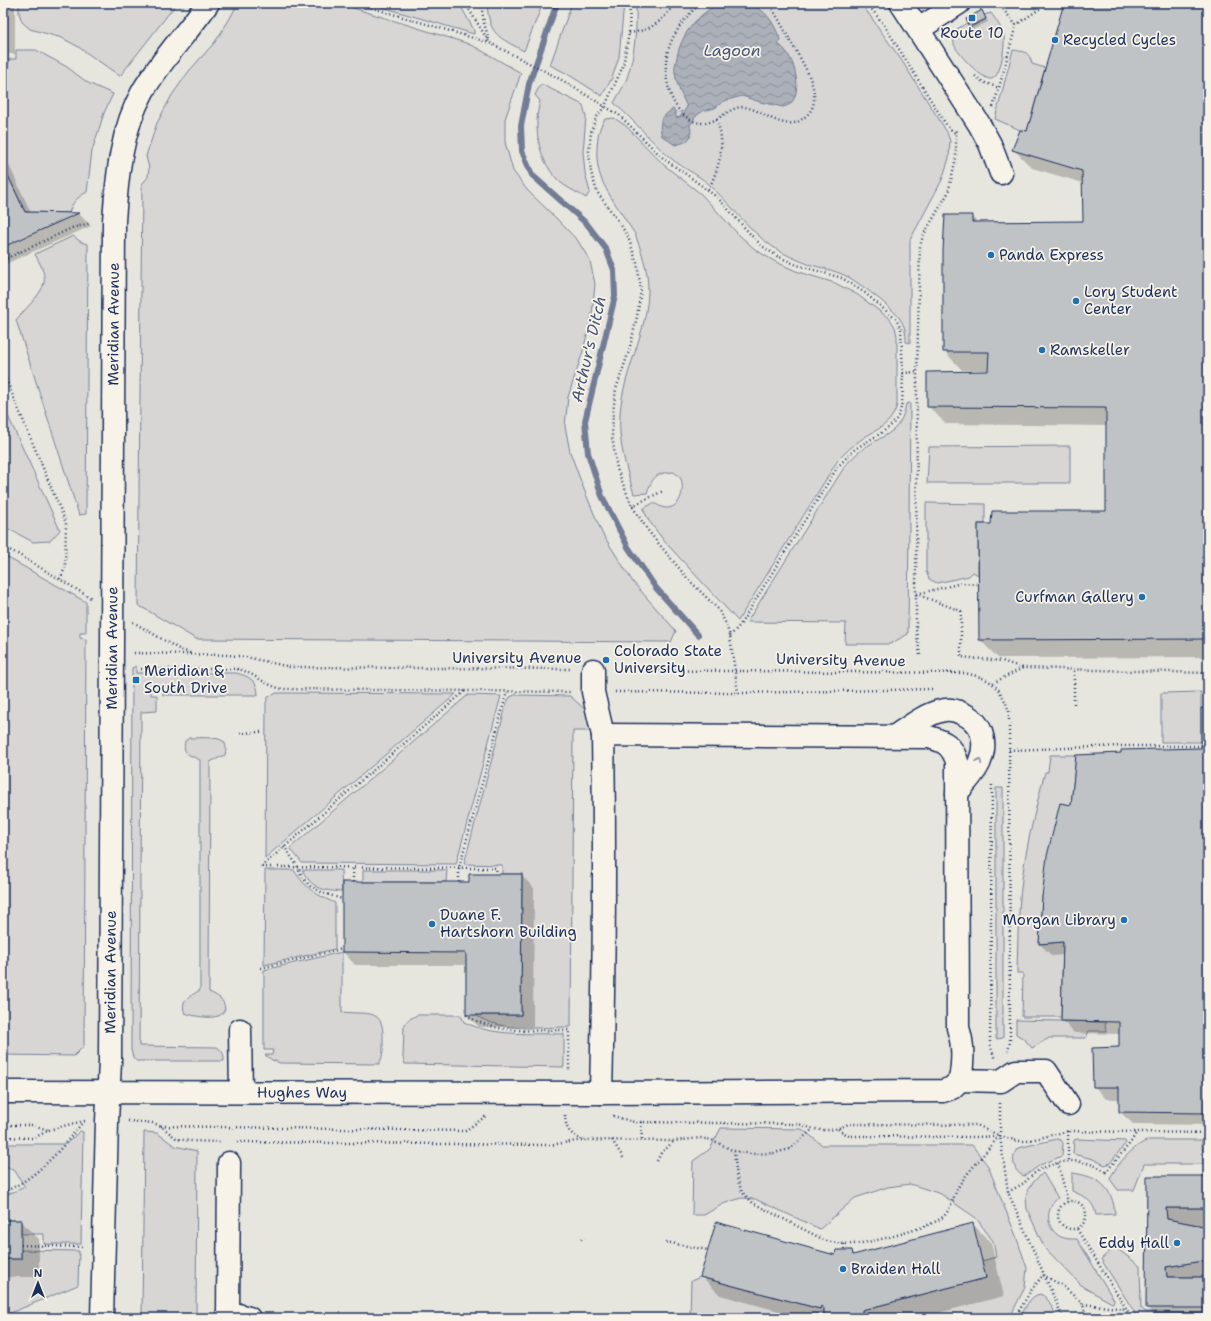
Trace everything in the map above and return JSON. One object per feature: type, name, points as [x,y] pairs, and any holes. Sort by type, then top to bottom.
[{"type":"street","name":"Meridian Avenue","points":[[102,1318],[110,1062],[114,221],[116,187],[121,154],[130,121],[143,92],[159,68],[190,29],[208,3]]},
{"type":"street","points":[[901,3],[919,29],[990,144],[1001,173]]},
{"type":"street","points":[[919,29],[959,3]]},
{"type":"street","points":[[593,670],[593,692],[603,735],[604,853],[601,1093]]},
{"type":"street","points":[[895,736],[929,715],[942,710],[956,710],[971,717],[979,726],[983,740],[983,750],[980,763],[957,793]]},
{"type":"street","points":[[603,735],[895,736],[929,737],[944,741],[953,751],[957,761],[958,1028],[961,1038],[963,1062],[960,1080],[1000,1081],[1016,1071],[1046,1071],[1068,1104]]},
{"type":"street","points":[[240,1030],[241,1092]]},
{"type":"street","name":"Hughes Way","points":[[3,1092],[241,1092],[391,1094],[943,1091],[952,1088],[960,1080]]},
{"type":"street","points":[[229,1153],[228,1315],[249,1318]]},
{"type":"path","points":[[356,3],[490,43],[605,106],[619,115],[664,159],[718,198],[752,236],[777,256],[797,265],[842,278],[865,293],[897,322],[901,329],[903,373],[899,415],[884,431],[855,450],[837,468],[740,625],[730,636]]},
{"type":"path","points":[[465,3],[490,43]]},
{"type":"path","points":[[481,3],[484,23],[490,43]]},
{"type":"path","points":[[630,3],[629,33],[623,66],[605,106],[596,118],[591,132],[589,151],[591,172],[597,192],[628,237],[637,263],[641,290],[637,317],[629,351],[616,390],[613,412],[612,436],[617,469],[632,506],[649,532],[688,580],[718,609],[730,636],[738,693]]},
{"type":"path","points":[[629,33],[644,30],[659,22],[675,3]]},
{"type":"path","points":[[695,3],[698,6]]},
{"type":"path","points":[[702,3],[682,23],[672,41],[667,55],[668,84],[671,97],[682,113],[693,121],[700,122],[716,120],[725,114],[744,107],[788,124],[794,123],[810,113],[813,106],[813,89],[809,77],[776,13],[767,3]]},
{"type":"path","points":[[867,3],[900,49],[947,126],[955,133],[956,158],[948,193],[920,246],[916,594],[916,630],[920,655]]},
{"type":"path","points":[[998,3],[1016,25]]},
{"type":"path","points":[[994,104],[1016,25],[1048,3]]},
{"type":"path","points":[[983,82],[999,88]]},
{"type":"path","points":[[708,190],[716,171],[722,144],[720,129],[716,120]]},
{"type":"path","points":[[3,260],[72,228],[91,222]]},
{"type":"path","points":[[3,372],[66,523],[65,568],[60,579]]},
{"type":"path","points":[[903,373],[918,372]]},
{"type":"path","points":[[632,506],[663,491]]},
{"type":"path","points":[[3,547],[90,597]]},
{"type":"path","points":[[916,594],[962,583],[978,584]]},
{"type":"path","points":[[916,594],[961,611],[962,657],[1002,661],[1023,668],[1208,673]]},
{"type":"path","points":[[131,621],[179,649],[193,654]]},
{"type":"path","name":"University Avenue","points":[[112,653],[228,655],[246,657],[290,667],[965,673],[982,677],[993,683]]},
{"type":"path","points":[[1023,668],[993,683],[1003,696],[1009,711],[1010,750],[1010,1042],[1000,1081],[1000,1136],[1008,1192],[1063,1318]]},
{"type":"path","points":[[1074,670],[1074,704]]},
{"type":"path","points":[[465,691],[261,867],[496,868],[497,874]]},
{"type":"path","points":[[459,882],[459,868],[507,692]]},
{"type":"path","points":[[240,733],[262,732]]},
{"type":"path","points":[[983,750],[1122,746],[1208,746]]},
{"type":"path","points":[[284,846],[298,867],[302,877],[310,886],[323,893],[342,899]]},
{"type":"path","points":[[353,867],[353,882]]},
{"type":"path","points":[[260,968],[342,949]]},
{"type":"path","points":[[466,1015],[475,1021],[492,1027],[513,1030],[569,1030],[569,1073]]},
{"type":"path","points":[[565,1112],[566,1127],[572,1135],[583,1140]]},
{"type":"path","points":[[129,1122],[153,1123],[162,1126],[465,1131],[489,1115]]},
{"type":"path","points":[[565,1116],[571,1116]]},
{"type":"path","points":[[610,1116],[634,1122],[799,1124],[813,1129],[838,1129],[848,1124],[977,1125],[1000,1136],[1018,1141],[1027,1141],[1068,1131],[1208,1133]]},
{"type":"path","points":[[3,1192],[14,1188],[37,1173],[59,1151],[83,1121]]},
{"type":"path","points":[[3,1137],[34,1138],[49,1130],[83,1121],[91,1121]]},
{"type":"path","points":[[641,1122],[642,1140]]},
{"type":"path","points":[[3,1125],[33,1125],[49,1130]]},
{"type":"path","points":[[162,1126],[178,1139],[190,1141],[229,1153]]},
{"type":"path","points":[[236,1142],[550,1145],[583,1140],[674,1141],[700,1138],[706,1139],[734,1151],[751,1154],[774,1153],[790,1149],[813,1129]]},
{"type":"path","points":[[838,1129],[849,1136],[1000,1136]]},
{"type":"path","points":[[1068,1131],[1068,1161]]},
{"type":"path","points":[[1008,1192],[1022,1184],[1040,1170],[1058,1163],[1082,1161],[1097,1166],[1106,1172],[1131,1142],[1136,1132]]},
{"type":"path","points":[[734,1151],[737,1178],[742,1192],[753,1203],[824,1240],[844,1244],[873,1242],[933,1224],[944,1217],[962,1181],[1000,1136]]},
{"type":"path","points":[[612,1140],[624,1158]]},
{"type":"path","points":[[657,1161],[661,1153],[674,1141]]},
{"type":"path","points":[[1058,1163],[1068,1202]]},
{"type":"path","points":[[1073,1201],[1082,1204],[1087,1213],[1085,1222],[1077,1229],[1064,1227],[1059,1220],[1059,1211],[1064,1204],[1068,1202],[1073,1201]]},
{"type":"path","points":[[1077,1229],[1132,1318]]},
{"type":"path","points":[[581,1239],[585,1238]]},
{"type":"path","points":[[666,1242],[708,1250]]},
{"type":"path","points":[[844,1244],[844,1250]]},
{"type":"path","points":[[21,1245],[86,1247]]},
{"type":"path","points":[[1043,1274],[1063,1286],[1083,1304],[1126,1309]]},
{"type":"path","points":[[1015,1318],[1030,1292],[1043,1274]]},
{"type":"path","points":[[1083,1304],[1086,1318]]},
{"type":"shaded area","name":"Colorado State University","points":[[3,3],[1208,3],[1208,1318],[3,1318]]},
{"type":"shaded area","points":[[19,3],[177,3],[120,76],[77,46],[62,38],[30,29],[22,22],[19,13]]},
{"type":"shaded area","points":[[238,3],[337,3],[466,43],[521,73],[505,119],[505,142],[513,171],[527,190],[578,241],[590,261],[595,284],[592,314],[583,351],[568,397],[565,426],[570,452],[602,533],[633,582],[676,631],[671,642],[196,639],[138,605],[142,184],[148,177],[149,168],[146,156],[157,123],[172,95],[189,71],[215,42]]},
{"type":"shaded area","points":[[368,3],[459,3],[474,30],[474,34]]},
{"type":"shaded area","points":[[487,3],[543,3],[524,51],[496,34],[490,22]]},
{"type":"shaded area","points":[[572,3],[624,3],[619,57],[612,78],[602,96],[566,73],[550,65]]},
{"type":"shaded area","points":[[636,3],[861,3],[902,61],[947,132],[950,141],[949,158],[942,180],[910,240],[910,343],[906,342],[905,330],[900,319],[883,302],[846,276],[805,263],[783,253],[763,240],[708,184],[673,160],[614,103],[626,81],[632,60],[636,31]]},
{"type":"shaded area","points":[[991,13],[1002,30],[1004,41],[1000,68],[991,79],[982,75],[959,53],[954,44],[954,36],[957,29],[967,23],[970,27],[986,19],[984,15]]},
{"type":"shaded area","points":[[16,50],[36,50],[67,67],[88,83],[113,94],[104,113],[92,151],[87,192],[76,200],[69,213],[25,212],[3,165],[3,68],[7,68],[10,59],[16,59]]},
{"type":"shaded area","points":[[1013,50],[1028,54],[1032,64],[1045,68],[1027,131],[1020,130],[995,119]]},
{"type":"shaded area","points":[[541,84],[583,105],[586,117],[583,152],[585,173],[590,192],[586,198],[567,187],[557,179],[545,162],[541,152],[537,132],[540,101],[535,95]]},
{"type":"shaded area","points":[[614,118],[626,126],[664,165],[701,194],[738,234],[756,250],[774,261],[796,271],[835,283],[858,295],[890,319],[895,327],[897,336],[897,405],[891,418],[883,426],[859,441],[838,460],[738,621],[665,542],[649,521],[643,509],[653,503],[665,508],[674,506],[682,494],[681,479],[674,472],[663,473],[653,479],[647,493],[634,494],[621,445],[620,414],[622,397],[642,328],[648,293],[646,270],[635,234],[604,185],[598,168],[597,147],[600,129],[605,119]]},
{"type":"shaded area","points":[[73,236],[81,242],[88,244],[86,514],[79,515],[16,320],[43,287],[43,272],[35,254]]},
{"type":"shaded area","points":[[910,403],[908,634],[890,644],[845,644],[846,623],[747,622],[845,466],[861,450],[891,432],[904,414],[906,404]]},
{"type":"shaded area","points":[[3,405],[60,530],[50,541],[33,542],[3,526]]},
{"type":"shaded area","points":[[1070,446],[1070,483],[927,483],[929,447]]},
{"type":"shaded area","points":[[926,503],[985,504],[985,524],[978,524],[978,575],[973,572],[969,576],[937,583],[929,579],[926,571]]},
{"type":"shaded area","points":[[3,555],[86,602],[86,633],[80,633],[80,638],[86,639],[84,1046],[74,1056],[3,1055]]},
{"type":"shaded area","points":[[136,666],[136,673],[236,673],[252,680],[258,690],[258,695],[163,695],[162,686],[151,686],[151,695],[157,695],[157,711],[141,712],[139,1046],[217,1047],[223,1053],[224,1061],[136,1061],[131,1050],[132,668]]},
{"type":"shaded area","points":[[1201,692],[1201,742],[1161,742],[1161,693]]},
{"type":"shaded area","points":[[277,693],[456,694],[265,858],[266,703],[268,697]]},
{"type":"shaded area","points":[[468,695],[501,696],[456,864],[302,863],[290,848]]},
{"type":"shaded area","points":[[515,695],[570,696],[590,714],[589,731],[573,731],[571,1027],[509,1027],[486,1021],[475,1015],[521,1015],[522,874],[502,874],[502,865],[464,864],[507,702],[510,697]]},
{"type":"shaded area","points":[[189,738],[218,739],[224,742],[226,747],[225,755],[210,762],[209,992],[220,998],[225,1009],[220,1015],[215,1017],[201,1017],[188,1014],[185,1013],[184,1009],[187,999],[200,990],[200,760],[186,752],[184,746],[185,741]]},
{"type":"shaded area","points":[[1050,755],[1076,755],[1071,805],[1042,897],[1039,944],[1063,942],[1061,1017],[1022,1017],[1023,973],[1017,973],[1021,892],[1031,830],[1045,772],[1048,772]]},
{"type":"shaded area","points":[[996,788],[1003,788],[1003,1038],[996,1039]]},
{"type":"shaded area","points":[[265,870],[294,870],[307,886],[322,897],[335,903],[335,949],[264,965]]},
{"type":"shaded area","points":[[302,870],[341,870],[342,892],[323,889],[314,885]]},
{"type":"shaded area","points":[[363,870],[447,870],[446,882],[363,882]]},
{"type":"shaded area","points":[[342,952],[342,1012],[366,1013],[377,1017],[381,1022],[383,1029],[383,1048],[382,1058],[379,1064],[280,1063],[272,1060],[265,1055],[272,1055],[273,1050],[264,1050],[264,970]]},
{"type":"shaded area","points":[[417,1015],[461,1015],[464,1022],[476,1027],[500,1032],[564,1034],[564,1067],[405,1064],[403,1058],[404,1026],[408,1020]]},
{"type":"shaded area","points":[[1016,1020],[1105,1022],[1106,1031],[1089,1031],[1086,1038],[1049,1038],[1032,1048],[1024,1039],[1016,1034]]},
{"type":"shaded area","points":[[721,1128],[802,1129],[822,1145],[972,1145],[988,1166],[1027,1268],[1025,1287],[1011,1315],[1006,1318],[987,1318],[982,1314],[972,1318],[862,1318],[862,1310],[986,1278],[982,1261],[996,1257],[993,1241],[976,1218],[941,1194],[910,1184],[888,1187],[855,1198],[820,1229],[755,1199],[741,1198],[723,1204],[704,1215],[692,1215],[693,1161],[710,1149]]},
{"type":"shaded area","points":[[80,1131],[83,1132],[81,1244],[44,1244],[44,1234],[21,1234],[21,1220],[3,1220],[3,1196],[25,1187],[15,1171],[3,1166],[3,1144],[66,1144]]},
{"type":"shaded area","points":[[144,1132],[157,1133],[175,1146],[197,1151],[196,1318],[142,1318]]},
{"type":"shaded area","points":[[1057,1139],[1061,1140],[1063,1143],[1062,1156],[1040,1165],[1025,1176],[1018,1172],[1014,1164],[1014,1155],[1018,1148]]},
{"type":"shaded area","points":[[1074,1140],[1125,1141],[1126,1143],[1110,1163],[1105,1165],[1093,1159],[1073,1154]]},
{"type":"shaded area","points":[[1149,1140],[1202,1140],[1203,1164],[1144,1164],[1134,1190],[1118,1190],[1110,1179],[1116,1168],[1132,1151]]},
{"type":"shaded area","points":[[1043,1173],[1058,1198],[1051,1207],[1049,1213],[1052,1229],[1061,1237],[1067,1239],[1077,1239],[1114,1302],[1112,1303],[1083,1287],[1044,1247],[1027,1209],[1026,1197],[1028,1189]]},
{"type":"shaded area","points":[[1072,1173],[1089,1177],[1102,1184],[1111,1197],[1115,1214],[1096,1215],[1093,1206],[1088,1200],[1072,1191]]},
{"type":"shaded area","points":[[1166,1208],[1208,1208],[1208,1227],[1167,1219]]},
{"type":"shaded area","points":[[1115,1247],[1140,1266],[1141,1308],[1146,1312],[1208,1313],[1208,1318],[1138,1318],[1101,1259]]},
{"type":"shaded area","points":[[21,1250],[79,1251],[78,1285],[3,1316],[3,1259],[21,1259]]},
{"type":"shaded area","points":[[1208,1260],[1208,1277],[1167,1277],[1166,1267]]},
{"type":"shaded area","points":[[700,1277],[820,1309],[821,1306],[824,1308],[824,1318],[690,1318],[691,1281]]},
{"type":"shaded area","points":[[1040,1294],[1046,1298],[1057,1318],[1020,1318],[1030,1300],[1036,1295]]},
{"type":"water","name":"Lagoon","points":[[719,3],[744,3],[763,11],[771,21],[780,39],[778,44],[783,48],[792,62],[797,80],[795,97],[790,104],[783,107],[742,96],[724,101],[715,108],[703,111],[696,116],[690,125],[691,134],[688,140],[675,145],[662,136],[660,127],[663,117],[673,109],[676,112],[676,118],[680,117],[687,107],[678,85],[675,70],[679,48],[692,25],[704,13]]},
{"type":"building","name":"Lory Student Center","points":[[1064,3],[1208,3],[1208,639],[979,640],[978,524],[991,524],[992,511],[1106,511],[1106,408],[927,407],[927,372],[988,371],[989,352],[943,352],[943,250],[945,215],[972,215],[972,222],[1083,221],[1082,171],[1012,150],[1020,130],[1027,131]]},
{"type":"building","points":[[982,10],[986,19],[969,27],[966,19]]},
{"type":"building","points":[[3,165],[25,212],[79,213],[3,247]]},
{"type":"building","name":"Morgan Library","points":[[1201,708],[1208,709],[1208,1096],[1206,1096],[1205,1113],[1119,1112],[1119,1087],[1093,1087],[1092,1048],[1119,1047],[1119,1022],[1061,1021],[1063,942],[1039,944],[1042,897],[1047,856],[1060,803],[1071,805],[1076,755],[1121,753],[1121,750],[1201,748]]},
{"type":"building","name":"Duane F. Hartshorn Building","points":[[469,874],[522,874],[521,1015],[466,1015],[466,953],[342,952],[342,882],[469,882]]},
{"type":"building","name":"Eddy Hall","points":[[1147,1176],[1208,1176],[1208,1208],[1166,1208],[1167,1219],[1208,1227],[1208,1260],[1166,1267],[1167,1277],[1208,1277],[1208,1308],[1146,1308]]},
{"type":"building","points":[[3,1220],[21,1220],[21,1259],[3,1259]]},
{"type":"building","name":"Braiden Hall","points":[[716,1222],[835,1255],[836,1250],[852,1250],[853,1255],[973,1223],[986,1278],[862,1310],[862,1318],[824,1318],[824,1308],[821,1306],[820,1309],[700,1277]]},
{"type":"waterway","name":"Arthur's Ditch","points":[[557,3],[529,84],[521,126],[522,151],[532,175],[587,224],[606,249],[614,270],[615,296],[585,421],[588,453],[602,496],[628,547],[656,588],[698,635]]},
{"type":"place","name":"Route 10","points":[[972,18]]},
{"type":"place","name":"Recycled Cycles","points":[[1055,40]]},
{"type":"place","name":"Panda Express","points":[[991,255]]},
{"type":"place","name":"Lory Student Center","points":[[1076,301]]},
{"type":"place","name":"Ramskeller","points":[[1042,350]]},
{"type":"place","name":"Curfman Gallery","points":[[1142,597]]},
{"type":"place","name":"Colorado State University","points":[[606,660]]},
{"type":"place","name":"Meridian & South Drive","points":[[136,680]]},
{"type":"place","name":"Morgan Library","points":[[1124,920]]},
{"type":"place","name":"Duane F. Hartshorn Building","points":[[432,924]]},
{"type":"place","name":"Eddy Hall","points":[[1177,1243]]},
{"type":"place","name":"Braiden Hall","points":[[843,1269]]}]
